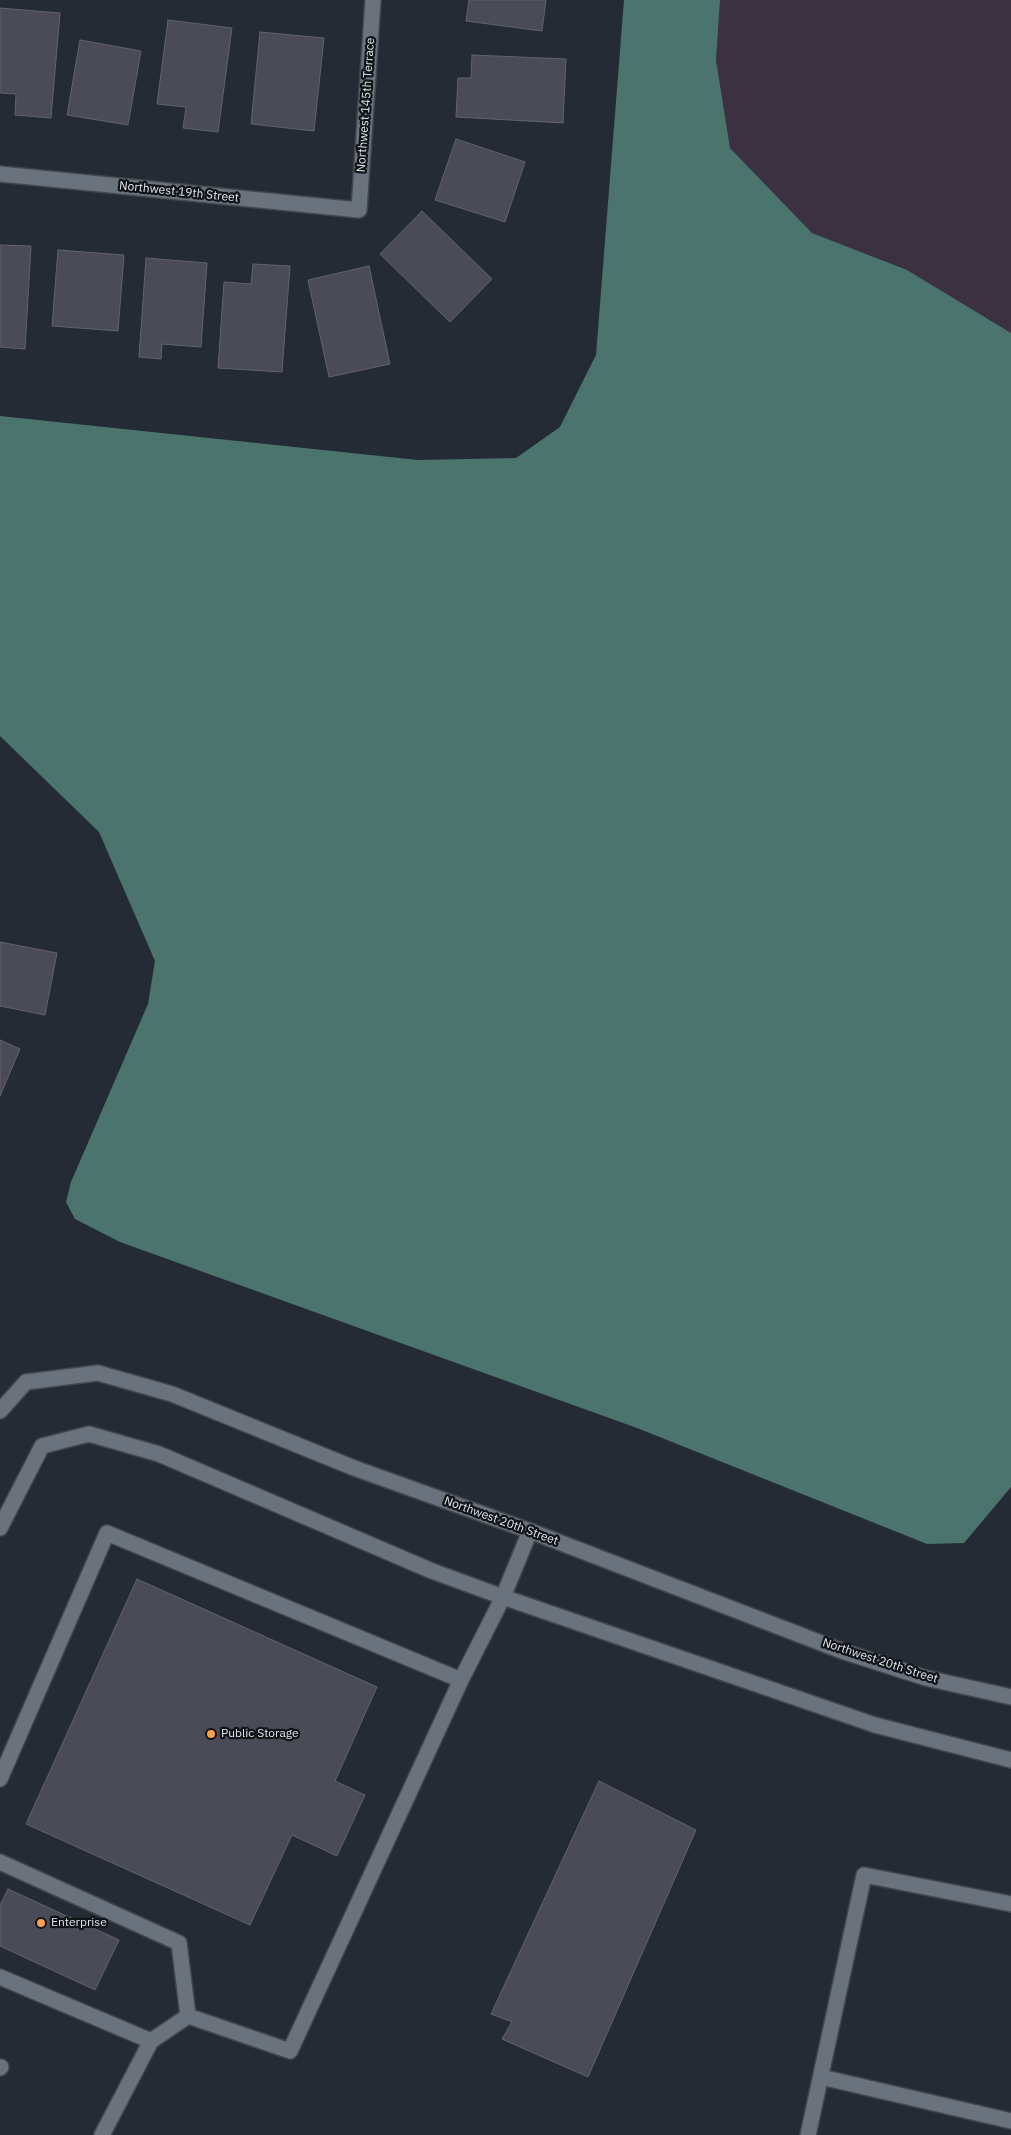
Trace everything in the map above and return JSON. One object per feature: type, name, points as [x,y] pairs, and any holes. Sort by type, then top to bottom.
[{"type":"street","name":"Northwest 145th Terrace","points":[[359,210],[373,0]]},
{"type":"street","name":"Northwest 19th Street","points":[[0,174],[359,210]]},
{"type":"street","name":"Northwest 20th Street","points":[[0,1411],[26,1382],[98,1373],[172,1394],[354,1468],[530,1531],[842,1650],[926,1678],[1011,1697]]},
{"type":"street","points":[[0,1528],[42,1446],[89,1434],[159,1454],[432,1571],[503,1597],[874,1725],[1011,1760]]},
{"type":"street","points":[[188,2016],[290,2050],[461,1680],[503,1597],[530,1531]]},
{"type":"street","points":[[0,1779],[106,1533],[461,1680]]},
{"type":"street","points":[[0,1862],[179,1943],[188,2016]]},
{"type":"street","points":[[808,2135],[864,1874],[1011,1904]]},
{"type":"street","points":[[0,1977],[152,2041]]},
{"type":"street","points":[[102,2135],[152,2041],[188,2016]]},
{"type":"street","points":[[821,2077],[1011,2121]]},
{"type":"shaded area","points":[[624,0],[720,0],[716,60],[730,148],[812,233],[907,270],[1011,333],[1011,1487],[964,1543],[927,1544],[637,1428],[120,1242],[75,1219],[66,1202],[71,1182],[148,1004],[155,961],[99,832],[0,736],[0,416],[418,460],[516,458],[560,427],[596,355]]},
{"type":"shaded area","points":[[720,0],[1011,0],[1011,333],[907,270],[812,233],[730,148],[716,60]]},
{"type":"building","points":[[469,0],[546,0],[542,31],[466,21]]},
{"type":"building","points":[[0,8],[60,13],[51,118],[15,115],[16,94],[0,93]]},
{"type":"building","points":[[168,20],[232,28],[218,132],[183,128],[186,107],[157,104]]},
{"type":"building","points":[[260,32],[324,38],[314,131],[251,124]]},
{"type":"building","points":[[80,40],[141,51],[128,125],[67,115]]},
{"type":"building","points":[[472,55],[566,59],[563,123],[456,117],[458,78],[471,78]]},
{"type":"building","points":[[456,139],[525,162],[505,222],[435,200]]},
{"type":"building","points":[[422,211],[492,279],[450,322],[380,254]]},
{"type":"building","points":[[0,245],[31,246],[25,349],[0,347]]},
{"type":"building","points":[[58,250],[124,255],[118,331],[52,326]]},
{"type":"building","points":[[146,258],[207,263],[201,347],[162,344],[161,359],[139,357]]},
{"type":"building","points":[[253,264],[290,266],[282,372],[218,368],[224,282],[251,284]]},
{"type":"building","points":[[369,266],[390,364],[329,377],[308,280]]},
{"type":"building","points":[[0,942],[57,953],[45,1015],[0,1006]]},
{"type":"building","points":[[0,1040],[20,1049],[0,1096]]},
{"type":"building","name":"Public Storage","points":[[137,1579],[377,1687],[335,1781],[365,1795],[337,1856],[292,1835],[250,1925],[26,1824]]},
{"type":"building","points":[[599,1781],[696,1830],[588,2077],[502,2039],[512,2022],[491,2014]]},
{"type":"building","name":"Enterprise","points":[[8,1889],[119,1940],[95,1990],[0,1946],[0,1905]]},
{"type":"place","name":"Public Storage","points":[[211,1734]]},
{"type":"place","name":"Enterprise","points":[[41,1923]]}]
